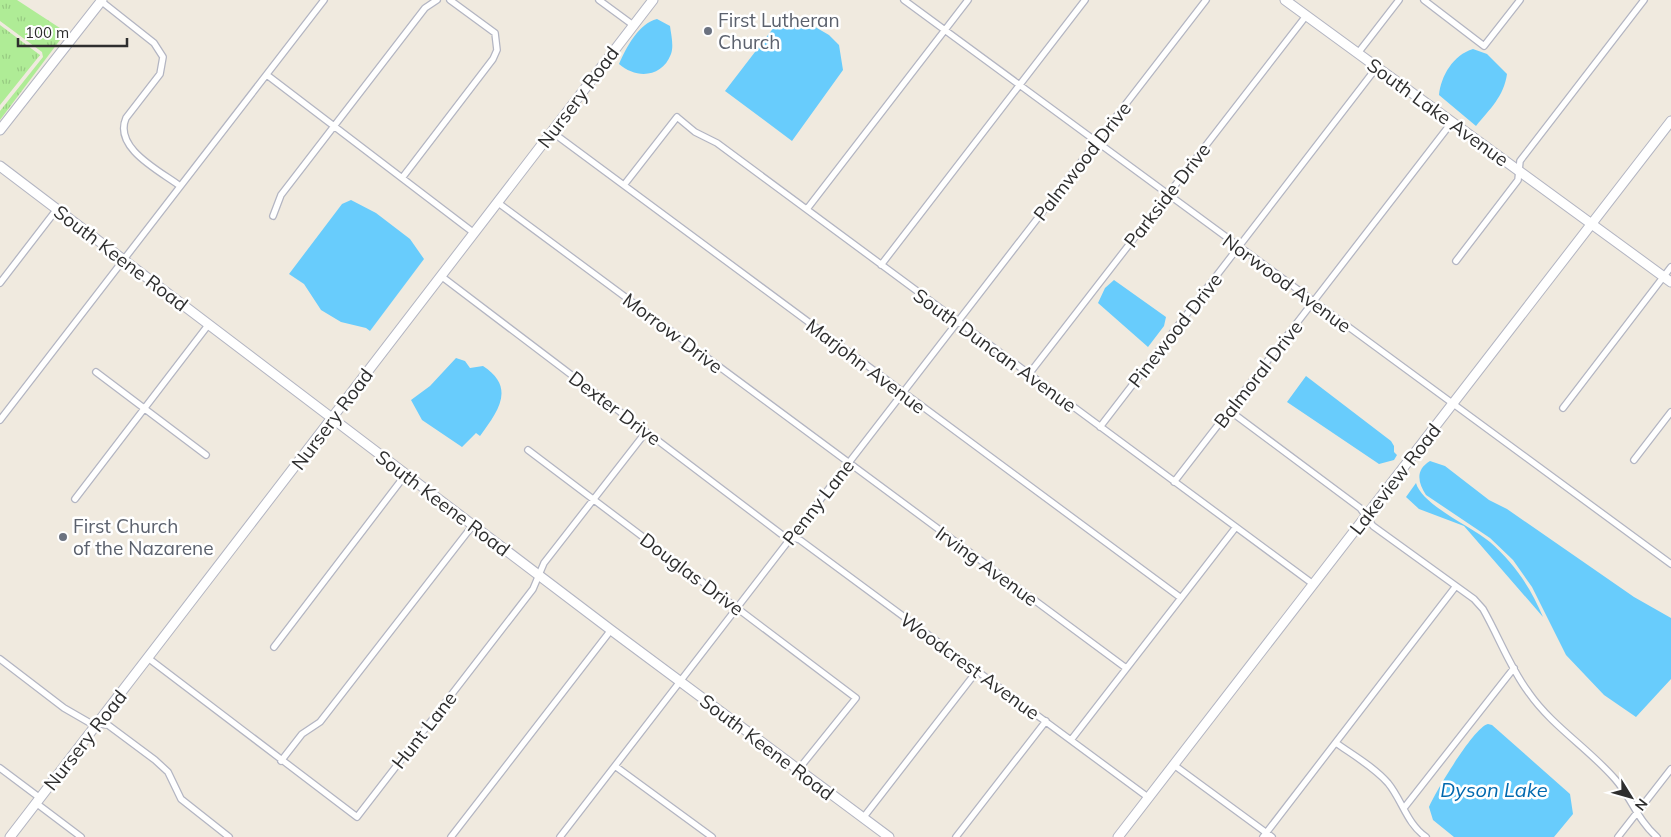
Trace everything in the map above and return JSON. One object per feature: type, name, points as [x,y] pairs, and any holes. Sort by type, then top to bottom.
[{"type":"street","points":[[0,420],[324,0]]},
{"type":"street","points":[[273,216],[281,195],[425,8],[437,0]]},
{"type":"street","points":[[402,178],[493,60],[497,50],[495,33],[488,26],[450,0]]},
{"type":"street","points":[[599,0],[633,25]]},
{"type":"street","name":"Nursery Road","points":[[10,837],[653,0]]},
{"type":"street","name":"Norwood Avenue","points":[[904,0],[1671,564]]},
{"type":"street","points":[[807,209],[968,0]]},
{"type":"street","points":[[881,265],[1085,0]]},
{"type":"street","name":"Palmwood Drive","points":[[957,322],[1206,0]]},
{"type":"street","name":"South Lake Avenue","points":[[1285,0],[1667,279]]},
{"type":"street","points":[[1358,53],[1399,0]]},
{"type":"street","points":[[1424,0],[1484,46],[1520,0]]},
{"type":"street","points":[[1456,261],[1518,180],[1520,161],[1644,0]]},
{"type":"street","points":[[0,130],[101,1],[154,43],[163,57],[160,74],[126,118],[122,126],[122,135],[131,149],[180,186]]},
{"type":"street","name":"Parkside Drive","points":[[1029,374],[1306,16]]},
{"type":"street","name":"Pinewood Drive","points":[[1100,427],[1377,67]]},
{"type":"street","points":[[267,75],[474,233]]},
{"type":"street","name":"South Duncan Avenue","points":[[624,185],[677,117],[695,132],[717,143],[807,209],[1313,584]]},
{"type":"street","name":"Lakeview Road","points":[[1118,837],[1671,121]]},
{"type":"street","name":"Balmoral Drive","points":[[1174,482],[1452,122]]},
{"type":"street","name":"Marjohn Avenue","points":[[552,132],[1181,598]]},
{"type":"street","name":"South Keene Road","points":[[0,166],[610,630],[889,837]]},
{"type":"street","name":"Morrow Drive","points":[[497,202],[848,464]]},
{"type":"street","points":[[0,283],[57,209]]},
{"type":"street","points":[[1563,408],[1667,279],[1671,267]]},
{"type":"street","name":"Dexter Drive","points":[[441,276],[781,534],[791,537]]},
{"type":"street","name":"Penny Lane","points":[[560,837],[957,322]]},
{"type":"street","points":[[75,499],[209,324]]},
{"type":"street","points":[[96,372],[206,456]]},
{"type":"street","points":[[1230,411],[1360,508],[1373,526],[1456,586],[1483,609],[1528,693],[1543,710],[1594,756],[1617,780],[1644,824],[1657,837]]},
{"type":"street","points":[[1634,460],[1671,412]]},
{"type":"street","name":"Hunt Lane","points":[[148,658],[357,817],[533,589],[544,563],[646,432]]},
{"type":"street","name":"Douglas Drive","points":[[528,450],[856,698],[798,770]]},
{"type":"street","name":"Irving Avenue","points":[[848,464],[1126,668]]},
{"type":"street","points":[[274,647],[406,474]]},
{"type":"street","points":[[281,761],[302,734],[320,722],[473,525]]},
{"type":"street","points":[[1071,740],[1236,527]]},
{"type":"street","name":"Woodcrest Avenue","points":[[791,537],[800,540],[1149,798]]},
{"type":"street","points":[[1264,835],[1456,586]]},
{"type":"street","points":[[451,837],[610,630]]},
{"type":"street","points":[[0,659],[64,708],[90,723],[108,726],[168,772],[181,799],[228,837]]},
{"type":"street","points":[[1404,808],[1514,668]]},
{"type":"street","points":[[863,818],[977,671]]},
{"type":"street","points":[[956,837],[1046,721]]},
{"type":"street","points":[[1336,742],[1387,782],[1413,825],[1426,837]]},
{"type":"street","points":[[1174,765],[1264,835],[1272,837]]},
{"type":"street","points":[[615,766],[712,837]]},
{"type":"street","points":[[0,768],[81,837]]},
{"type":"street","points":[[1618,837],[1671,768]]},
{"type":"green space","points":[[0,0],[17,0],[66,32],[0,120],[0,111],[43,57],[42,52],[0,21]]},
{"type":"green space","points":[[0,25],[40,55],[0,105]]},
{"type":"water","points":[[791,13],[829,35],[839,45],[843,70],[792,141],[725,91],[781,18]]},
{"type":"water","points":[[657,19],[670,26],[672,47],[667,62],[655,72],[648,74],[633,72],[619,64],[629,44],[644,25]]},
{"type":"water","points":[[1473,49],[1487,54],[1507,74],[1500,96],[1476,126],[1439,95],[1442,81],[1449,67],[1460,56]]},
{"type":"water","points":[[351,200],[376,213],[410,239],[424,259],[370,331],[366,328],[341,322],[321,310],[304,284],[289,274],[342,204]]},
{"type":"water","points":[[1114,280],[1166,317],[1164,326],[1148,347],[1098,303],[1105,288]]},
{"type":"water","points":[[456,358],[465,361],[470,368],[483,366],[493,374],[499,383],[501,391],[501,400],[497,409],[480,436],[476,433],[462,447],[422,420],[411,400],[430,386]]},
{"type":"water","points":[[1306,376],[1391,441],[1394,446],[1394,452],[1397,455],[1394,460],[1379,464],[1287,402]]},
{"type":"water","points":[[1430,461],[1445,466],[1489,500],[1507,509],[1634,597],[1671,618],[1671,679],[1636,717],[1604,695],[1566,655],[1532,587],[1513,560],[1490,538],[1426,495],[1419,477],[1422,468]]},
{"type":"water","points":[[1416,483],[1420,491],[1437,507],[1482,536],[1507,558],[1527,586],[1543,617],[1464,526],[1419,509],[1406,497]]},
{"type":"water","name":"Dyson Lake","points":[[1488,724],[1492,725],[1570,794],[1573,814],[1554,837],[1454,837],[1433,820],[1429,807],[1439,788],[1465,747]]},
{"type":"place","name":"First Lutheran Church","points":[[708,31]]},
{"type":"place","name":"First Church of the Nazarene","points":[[63,537]]}]
